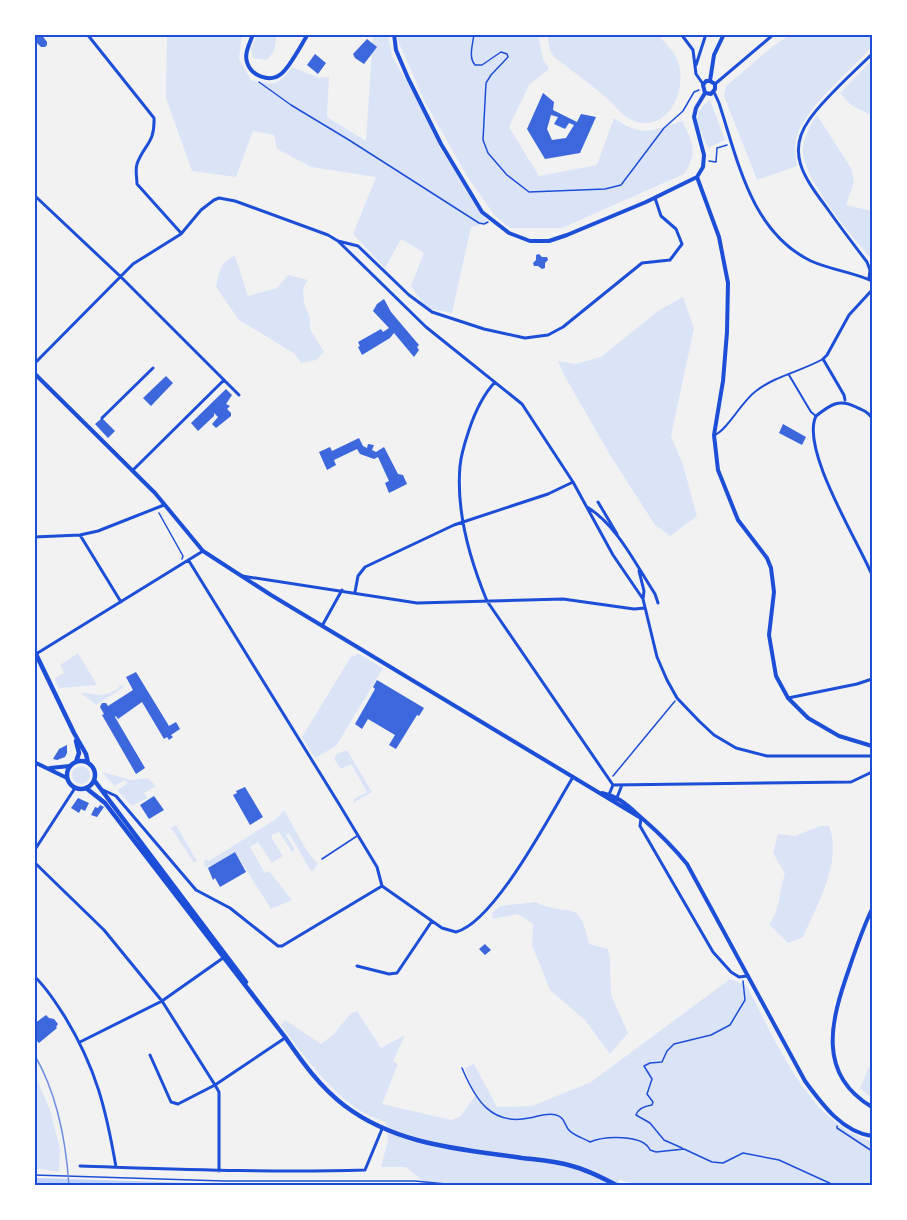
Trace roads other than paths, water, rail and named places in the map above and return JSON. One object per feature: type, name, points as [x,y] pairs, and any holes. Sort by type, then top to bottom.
[{"type":"main road","points":[[253,34],[246,61],[249,68],[258,75],[271,79],[282,74],[308,34]]},
{"type":"main road","points":[[394,34],[399,58],[441,144],[482,212],[490,220],[522,239],[549,241],[655,198],[697,177],[703,167],[704,155],[694,117],[704,88],[710,81],[715,51],[724,34]]},
{"type":"main road","points":[[704,88],[714,92],[715,84],[710,81]]},
{"type":"main road","points":[[697,177],[718,237],[728,283],[723,381],[714,435],[718,470],[724,491],[738,520],[767,558],[771,568],[774,592],[770,626],[771,651],[776,676],[788,698],[807,718],[826,730],[854,742],[873,746]]},
{"type":"main road","points":[[34,373],[93,427],[203,551],[322,626],[641,818]]},
{"type":"main road","points":[[35,652],[88,762],[94,769],[94,780],[323,1087],[344,1105],[382,1129],[436,1145],[573,1166],[618,1185]]},
{"type":"main road","points":[[74,733],[79,753],[76,762]]},
{"type":"main road","points":[[34,762],[67,778],[75,788],[86,788],[111,810],[225,956]]},
{"type":"main road","points":[[48,768],[88,762]]},
{"type":"main road","points":[[67,778],[70,766]]},
{"type":"main road","points":[[86,788],[94,780]]},
{"type":"main road","points":[[608,797],[617,798],[627,804],[666,840],[687,864],[797,1070],[817,1098],[838,1119],[858,1133],[873,1136]]},
{"type":"main road","points":[[873,909],[863,928],[838,1000],[832,1026],[839,1073],[853,1092],[873,1107]]},
{"type":"street","points":[[87,34],[154,118],[155,130],[137,165],[136,184],[182,234]]},
{"type":"street","points":[[681,34],[693,50],[697,77],[704,88]]},
{"type":"street","points":[[695,67],[706,34]]},
{"type":"street","points":[[715,84],[774,34]]},
{"type":"street","points":[[714,92],[752,200],[768,225],[785,243],[808,259],[871,280],[867,262],[806,179],[799,162],[798,150],[804,128],[811,117],[873,54]]},
{"type":"street","points":[[34,195],[121,277],[239,395]]},
{"type":"street","points":[[34,364],[133,264],[182,234],[201,210],[219,198],[236,201],[328,235],[338,241],[426,327],[522,404],[573,482],[613,555],[643,599]]},
{"type":"street","points":[[338,241],[358,246],[409,296],[432,312],[484,329],[525,338],[548,335],[563,327],[642,263],[669,260],[682,244],[676,229],[661,216],[655,198]]},
{"type":"street","points":[[714,435],[721,431],[755,391],[765,384],[807,369],[823,359],[849,315],[873,290]]},
{"type":"street","points":[[823,359],[844,395],[845,401]]},
{"type":"street","points":[[102,418],[153,368]]},
{"type":"street","points":[[789,375],[811,412],[816,416]]},
{"type":"street","points":[[133,470],[224,380]]},
{"type":"street","points":[[495,382],[476,409],[462,451],[460,468],[460,495],[464,522],[478,578],[488,601],[611,780],[613,785],[608,797]]},
{"type":"street","points":[[873,418],[869,413],[845,401],[816,416],[812,429],[819,465],[873,575]]},
{"type":"street","points":[[355,592],[358,576],[365,567],[464,522],[548,494],[573,482]]},
{"type":"street","points":[[598,502],[655,594],[658,603]]},
{"type":"street","points":[[34,537],[80,535],[98,531],[164,505]]},
{"type":"street","points":[[586,506],[594,511],[620,538]]},
{"type":"street","points":[[80,535],[121,602]]},
{"type":"street","points":[[35,652],[203,551]]},
{"type":"street","points":[[189,561],[377,867],[382,886],[442,927],[456,932],[468,927],[498,897],[573,777]]},
{"type":"street","points":[[639,569],[644,591],[643,599],[657,657],[677,698],[714,735],[746,752],[767,756],[873,756]]},
{"type":"street","points":[[242,576],[417,603],[563,599],[634,609],[645,608]]},
{"type":"street","points":[[322,626],[342,590]]},
{"type":"street","points":[[788,698],[873,679]]},
{"type":"street","points":[[613,785],[851,782],[873,772]]},
{"type":"street","points":[[617,798],[622,784]]},
{"type":"street","points":[[34,851],[75,788]]},
{"type":"street","points":[[103,790],[116,796],[196,890],[230,908],[278,946],[282,946],[382,886]]},
{"type":"street","points":[[641,818],[640,826],[713,952],[731,972],[745,976]]},
{"type":"street","points":[[34,862],[104,930],[162,1001],[215,1085],[219,1092],[219,1171]]},
{"type":"street","points":[[357,966],[389,974],[397,973],[432,921]]},
{"type":"street","points":[[80,1042],[162,1001],[225,956]]},
{"type":"street","points":[[34,976],[53,998],[80,1042],[100,1090],[116,1167]]},
{"type":"street","points":[[150,1055],[171,1102],[178,1104],[215,1085],[285,1038]]},
{"type":"street","points":[[80,1166],[219,1171],[365,1170],[382,1129]]},
{"type":"lane","points":[[322,859],[358,836]]},
{"type":"water","points":[[35,1178],[223,1184],[440,1185],[35,1186]]},
{"type":"railway","points":[[34,1054],[49,1085],[59,1117],[66,1151],[69,1186]]}]
